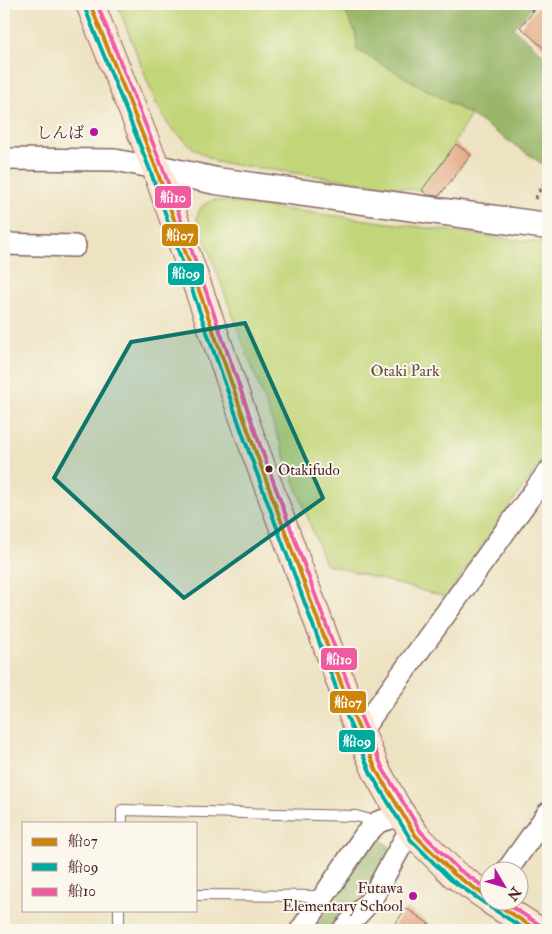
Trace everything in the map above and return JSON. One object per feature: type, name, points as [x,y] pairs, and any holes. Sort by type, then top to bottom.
[{"type":"main road","points":[[90,4],[156,168],[255,450],[360,732],[397,821],[454,874],[480,891]]},
{"type":"main road","points":[[510,912],[536,930]]},
{"type":"street","points":[[4,159],[115,160],[216,180],[548,226]]},
{"type":"street","points":[[4,244],[75,246]]},
{"type":"street","points":[[360,732],[548,472]]},
{"type":"street","points":[[513,862],[548,813]]},
{"type":"street","points":[[302,930],[365,836],[397,821]]},
{"type":"street","points":[[343,930],[371,900],[397,821]]},
{"type":"lane","points":[[122,822],[122,810],[356,816],[397,821]]},
{"type":"lane","points":[[198,895],[324,896]]},
{"type":"lane","points":[[119,912],[119,930]]},
{"type":"path","points":[[525,4],[533,11]]},
{"type":"path","points":[[534,200],[548,176]]},
{"type":"highlighted area","points":[[245,323],[323,498],[184,598],[54,478],[131,342]]},
{"type":"green space","points":[[117,4],[341,4],[356,33],[357,50],[471,115],[424,191],[216,162],[193,148],[168,125],[156,103]]},
{"type":"green space","points":[[341,4],[535,4],[513,28],[548,58],[548,168],[471,115],[357,50],[356,33]]},
{"type":"green space","name":"Otaki Park","points":[[215,200],[548,244],[548,452],[446,597],[325,564],[197,219],[202,206]]},
{"type":"green space","points":[[381,840],[390,847],[364,898],[335,930],[314,930],[364,853],[373,844]]},
{"type":"building","points":[[540,4],[548,4],[548,52],[520,27]]},
{"type":"building","points":[[456,144],[471,155],[439,196],[428,195],[422,190]]},
{"type":"building","points":[[406,908],[438,930],[391,930]]},
{"type":"transit line","name":"船07","points":[[90,4],[156,168],[255,450],[351,710],[377,772],[416,836],[454,874],[480,892]]},
{"type":"transit line","name":"船10","points":[[97,4],[162,166],[261,448],[357,708],[383,769],[421,832],[458,869],[480,884]]},
{"type":"transit line","name":"船09","points":[[84,6],[150,170],[249,452],[345,712],[371,774],[411,840],[450,879],[480,900]]},
{"type":"transit line","name":"船09","points":[[498,912],[526,930]]},
{"type":"transit line","name":"船07","points":[[509,912],[537,930]]},
{"type":"transit line","name":"船10","points":[[520,912],[540,925]]},
{"type":"place","name":"しんば","points":[[94,132]]},
{"type":"place","name":"Otakifudo","points":[[269,469]]},
{"type":"place","name":"Futawa Elementary School","points":[[413,896]]}]
